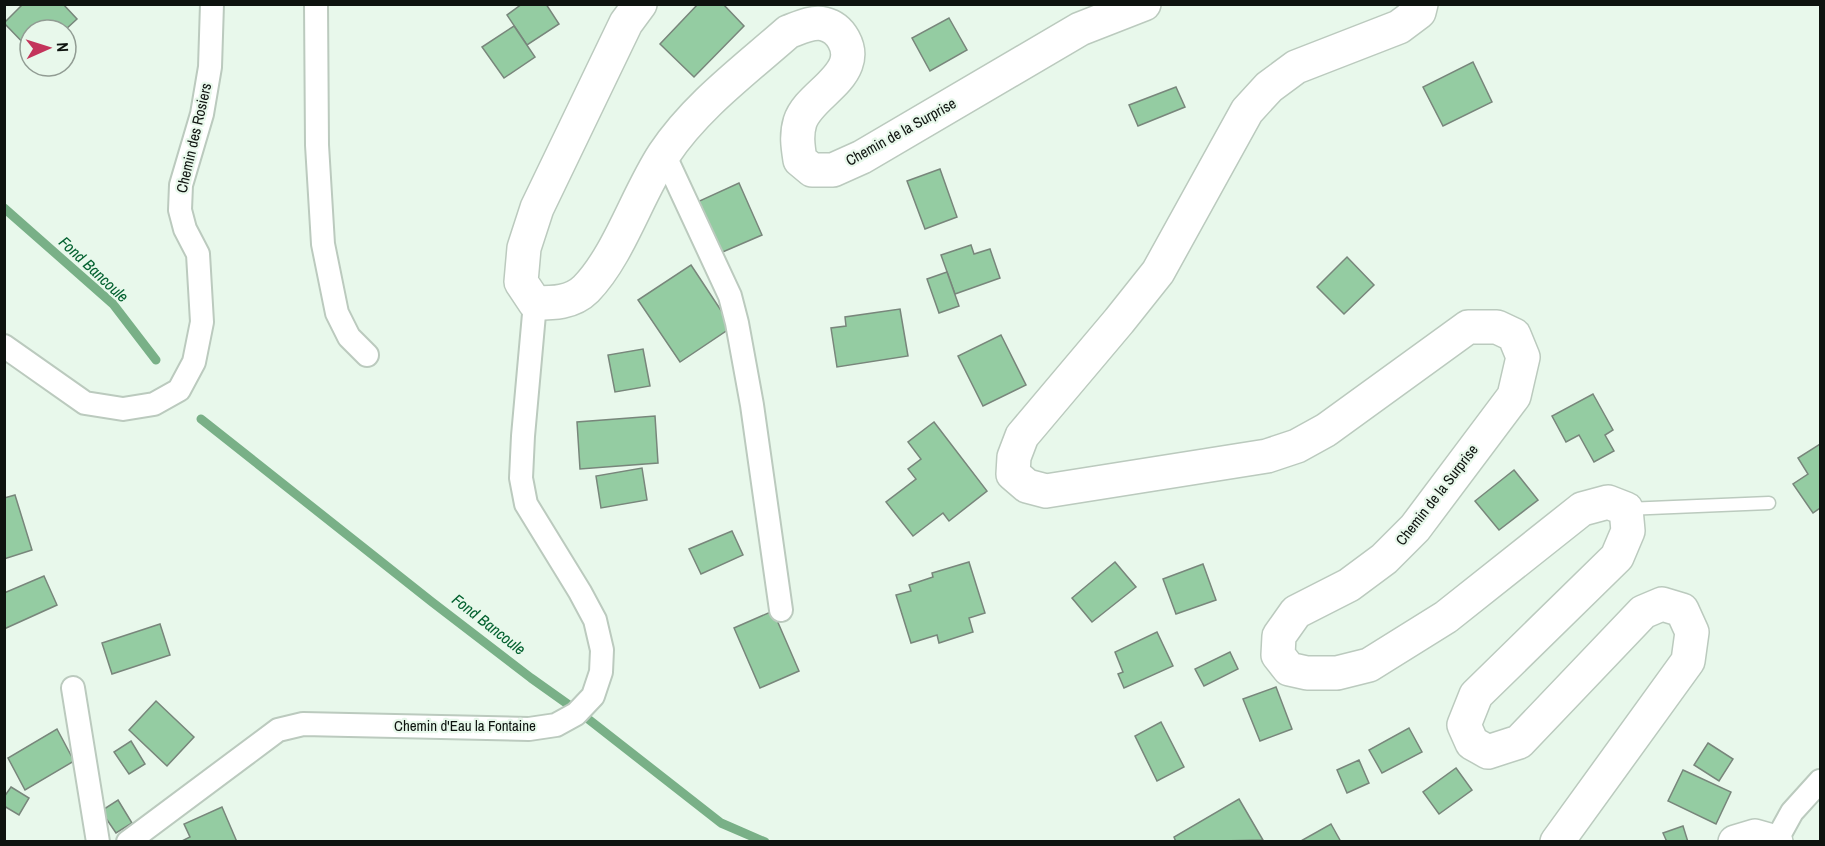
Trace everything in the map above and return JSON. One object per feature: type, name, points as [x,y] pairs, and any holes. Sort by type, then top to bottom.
[{"type":"main road","points":[[535,303],[521,282],[524,248],[537,208],[626,24],[640,4]]},
{"type":"main road","name":"Chemin de la Surprise","points":[[535,303],[560,303],[585,291],[604,266],[664,154],[701,109],[788,32],[805,25],[824,24],[841,34],[848,48],[846,64],[836,81],[822,93],[800,121],[797,140],[800,159],[812,170],[833,170],[862,157],[1080,28],[1144,4]]},
{"type":"main road","name":"Chemin de la Surprise","points":[[1421,4],[1419,12],[1399,27],[1296,67],[1269,87],[1247,111],[1158,272],[1022,436],[1014,457],[1013,474],[1027,486],[1046,491],[1267,456],[1297,446],[1326,430],[1468,327],[1497,327],[1514,335],[1523,357],[1514,396],[1415,528],[1384,559],[1349,585],[1296,612],[1279,636],[1278,655],[1289,669],[1307,673],[1337,673],[1369,664],[1446,617],[1582,509],[1608,502],[1626,509]]},
{"type":"main road","points":[[1557,842],[1688,661],[1692,633],[1682,610],[1662,604],[1644,612],[1519,742],[1488,752],[1472,743],[1464,724],[1476,695],[1617,557],[1628,531],[1626,509]]},
{"type":"main road","points":[[1735,842],[1755,836],[1776,841]]},
{"type":"street","name":"Chemin des Rosiers","points":[[4,346],[85,403],[123,409],[154,404],[179,390],[194,362],[202,322],[198,254],[185,229],[180,210],[181,185],[202,114],[210,67],[212,4]]},
{"type":"street","points":[[316,4],[317,145],[323,244],[337,313],[349,338],[367,355]]},
{"type":"street","points":[[664,154],[730,296],[738,323],[781,610]]},
{"type":"street","name":"Chemin d'Eau la Fontaine","points":[[128,842],[278,729],[303,724],[529,729],[556,725],[576,714],[592,696],[601,672],[602,650],[595,620],[526,504],[521,478],[535,303]]},
{"type":"street","points":[[73,688],[99,842]]},
{"type":"street","points":[[1776,841],[1792,812],[1821,781]]},
{"type":"lane","points":[[1626,509],[1769,503]]},
{"type":"building","points":[[23,4],[63,4],[76,18],[18,18],[18,38],[4,23]]},
{"type":"building","points":[[522,4],[546,4],[559,24],[527,45],[507,15]]},
{"type":"building","points":[[698,4],[723,4],[744,26],[694,77],[660,44]]},
{"type":"building","points":[[949,18],[967,50],[930,71],[912,38]]},
{"type":"building","points":[[514,26],[535,57],[504,78],[482,47]]},
{"type":"building","points":[[1473,62],[1492,102],[1443,126],[1423,87]]},
{"type":"building","points":[[1176,87],[1185,107],[1138,126],[1129,105]]},
{"type":"building","points":[[940,169],[957,217],[925,229],[907,181]]},
{"type":"building","points":[[739,183],[762,235],[718,254],[695,203]]},
{"type":"building","points":[[971,245],[974,254],[990,249],[1000,278],[955,294],[941,255]]},
{"type":"building","points":[[1347,257],[1374,285],[1344,314],[1317,287]]},
{"type":"building","points":[[691,265],[732,327],[680,362],[638,300]]},
{"type":"building","points":[[947,272],[959,306],[939,313],[927,279]]},
{"type":"building","points":[[900,309],[908,356],[837,367],[831,328],[846,326],[845,317]]},
{"type":"building","points":[[1001,335],[1026,385],[983,406],[958,356]]},
{"type":"building","points":[[643,349],[650,386],[615,392],[608,355]]},
{"type":"building","points":[[1593,394],[1613,430],[1605,435],[1614,451],[1594,462],[1579,435],[1566,442],[1552,416]]},
{"type":"building","points":[[655,416],[658,463],[580,469],[577,422]]},
{"type":"building","points":[[934,422],[987,491],[949,521],[943,513],[913,536],[886,502],[916,479],[908,469],[921,459],[908,442]]},
{"type":"building","points":[[1820,444],[1820,508],[1813,513],[1793,484],[1808,474],[1798,458]]},
{"type":"building","points":[[642,468],[647,500],[601,508],[596,476]]},
{"type":"building","points":[[1514,470],[1538,500],[1499,530],[1475,501]]},
{"type":"building","points":[[15,495],[32,550],[4,559],[4,498]]},
{"type":"building","points":[[732,531],[743,555],[701,574],[689,549]]},
{"type":"building","points":[[969,562],[985,613],[969,618],[973,632],[939,643],[937,635],[911,643],[896,595],[911,591],[909,585],[933,577],[932,573]]},
{"type":"building","points":[[1115,562],[1136,587],[1092,622],[1072,598]]},
{"type":"building","points":[[1203,564],[1216,600],[1176,614],[1163,579]]},
{"type":"building","points":[[44,576],[57,605],[4,629],[4,593]]},
{"type":"building","points":[[773,611],[799,671],[760,688],[734,628]]},
{"type":"building","points":[[160,624],[170,655],[112,674],[102,643]]},
{"type":"building","points":[[1157,632],[1173,666],[1124,688],[1118,674],[1123,672],[1115,652]]},
{"type":"building","points":[[1230,652],[1238,669],[1204,686],[1195,669]]},
{"type":"building","points":[[1276,687],[1292,729],[1260,741],[1243,699]]},
{"type":"building","points":[[156,701],[194,737],[167,766],[129,730]]},
{"type":"building","points":[[1161,722],[1184,767],[1157,781],[1135,736]]},
{"type":"building","points":[[1409,728],[1422,752],[1382,773],[1369,750]]},
{"type":"building","points":[[57,729],[74,761],[25,790],[8,758]]},
{"type":"building","points":[[131,741],[145,764],[129,774],[114,752]]},
{"type":"building","points":[[1708,743],[1733,759],[1719,781],[1694,765]]},
{"type":"building","points":[[1359,760],[1369,783],[1347,793],[1337,770]]},
{"type":"building","points":[[1456,768],[1472,790],[1439,814],[1423,792]]},
{"type":"building","points":[[1683,770],[1731,792],[1716,824],[1668,801]]},
{"type":"building","points":[[11,787],[29,798],[19,815],[4,806],[4,797]]},
{"type":"building","points":[[1239,799],[1263,840],[1176,842],[1174,837]]},
{"type":"building","points":[[118,800],[132,823],[116,833],[101,811]]},
{"type":"building","points":[[222,807],[237,842],[180,842],[190,837],[184,824]]},
{"type":"building","points":[[1331,824],[1341,842],[1299,842]]},
{"type":"building","points":[[1683,826],[1688,842],[1667,842],[1663,833]]},
{"type":"waterway","name":"Fond Bancoule","points":[[4,208],[113,304],[156,360]]},
{"type":"waterway","name":"Fond Bancoule","points":[[201,419],[432,602],[583,715],[721,823],[765,842]]}]
